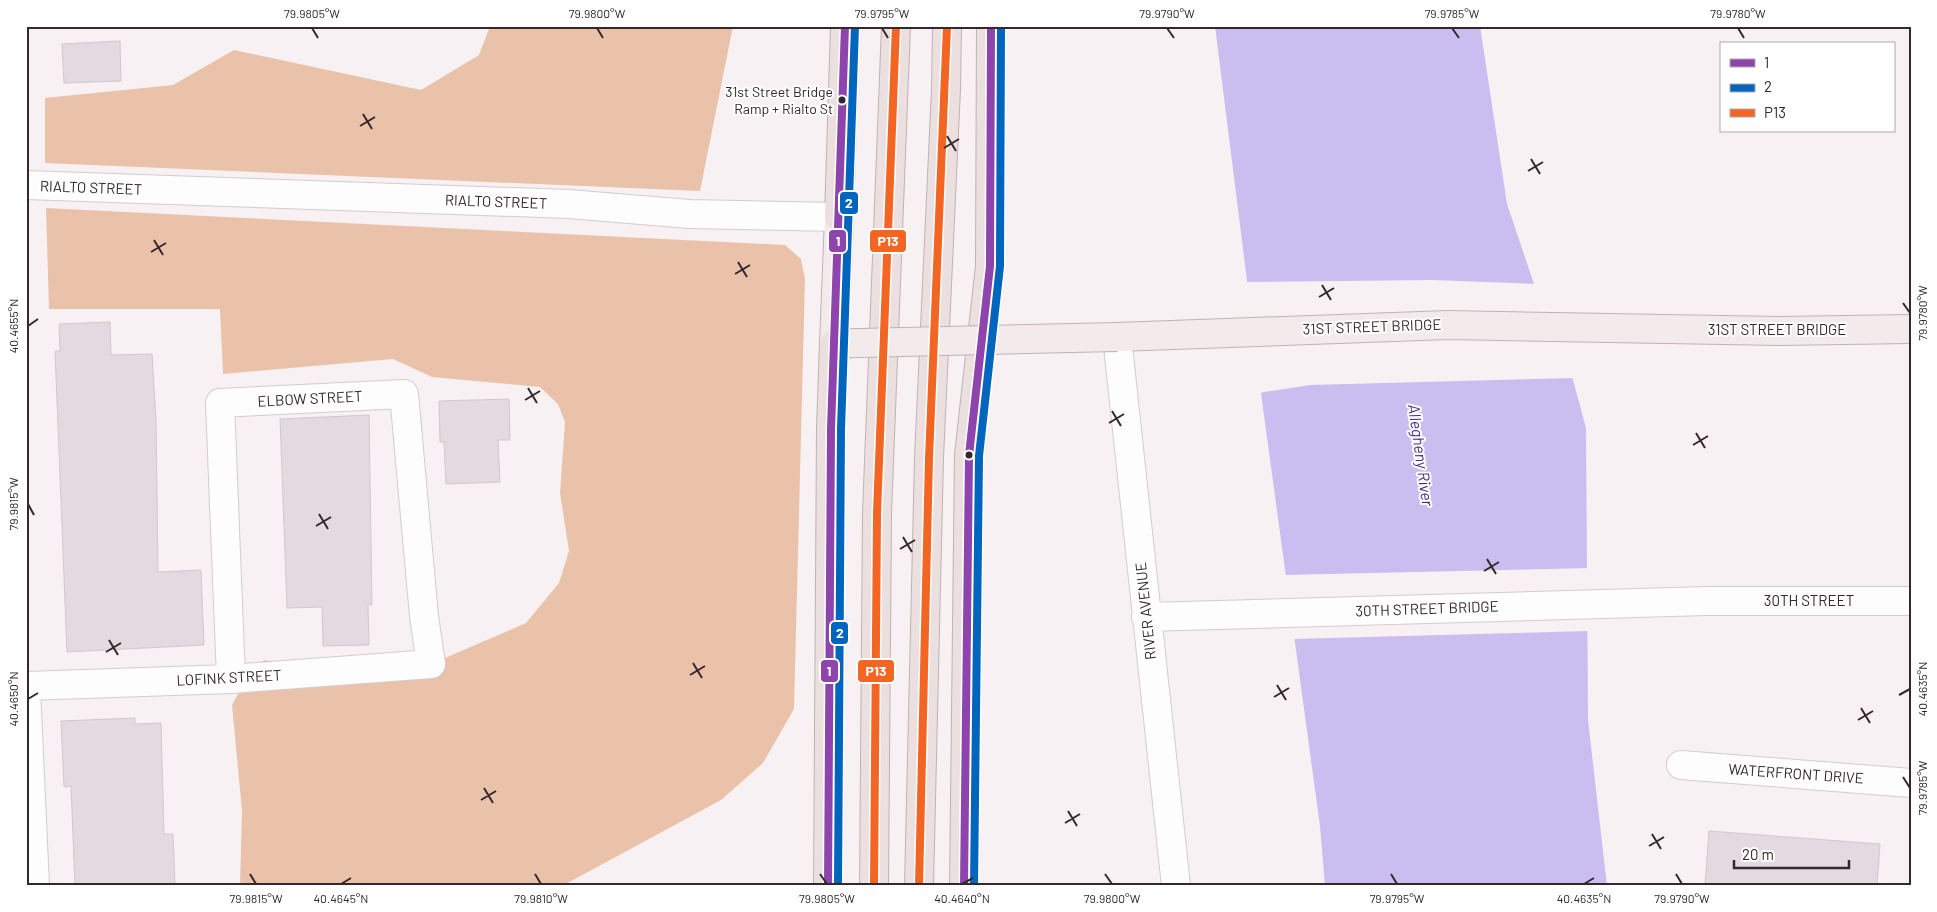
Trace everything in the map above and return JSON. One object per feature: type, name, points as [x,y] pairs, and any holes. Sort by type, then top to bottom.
[{"type":"highway","points":[[838,217],[846,26]]},
{"type":"highway","points":[[874,886],[877,513],[896,26]]},
{"type":"highway","points":[[919,886],[929,458],[946,99],[947,26]]},
{"type":"highway","points":[[964,886],[969,455],[990,266],[991,26]]},
{"type":"highway","points":[[828,886],[830,429],[847,344]]},
{"type":"main road","points":[[838,217],[847,344]]},
{"type":"main road","name":"31ST STREET BRIDGE","points":[[847,344],[981,342],[1448,325],[1779,331],[1911,329]]},
{"type":"street","name":"RIALTO STREET","points":[[26,185],[569,204],[689,214],[838,217]]},
{"type":"street","name":"RIVER AVENUE","points":[[1117,337],[1176,886]]},
{"type":"street","name":"ELBOW STREET","points":[[231,678],[220,403],[404,394],[424,616],[431,664]]},
{"type":"street","name":"30TH STREET BRIDGE","points":[[1146,617],[1708,601]]},
{"type":"street","name":"30TH STREET","points":[[1708,601],[1911,601]]},
{"type":"street","name":"LOFINK STREET","points":[[26,688],[231,678],[431,664]]},
{"type":"street","points":[[26,688],[35,886]]},
{"type":"street","name":"WATERFRONT DRIVE","points":[[1681,765],[1911,783]]},
{"type":"shaded area","points":[[490,26],[733,26],[700,191],[45,163],[45,98],[173,85],[234,50],[421,90],[479,55]]},
{"type":"shaded area","points":[[46,208],[785,245],[801,259],[805,279],[794,709],[763,763],[721,800],[562,886],[240,886],[242,811],[232,705],[248,676],[264,660],[339,672],[431,664],[526,623],[559,583],[569,551],[560,493],[565,422],[558,404],[540,387],[432,377],[393,359],[223,374],[220,309],[49,309]]},
{"type":"water","name":"Allegheny River","points":[[1215,26],[1480,26],[1507,204],[1535,287],[1573,380],[1586,428],[1588,720],[1607,886],[1325,886],[1320,826],[1263,408]]},
{"type":"pier","points":[[1432,280],[1536,284],[1575,378],[1310,385],[1258,393],[1244,282]]},
{"type":"pier","points":[[1590,568],[1590,631],[1292,639],[1283,575]]},
{"type":"building","points":[[120,41],[121,81],[64,83],[62,44]]},
{"type":"building","points":[[110,322],[111,355],[152,354],[156,419],[158,572],[201,570],[204,645],[67,652],[55,351],[60,351],[59,324]]},
{"type":"building","points":[[509,399],[510,440],[498,440],[500,482],[446,484],[444,442],[440,442],[439,401]]},
{"type":"building","points":[[369,415],[372,605],[368,605],[369,645],[323,646],[322,607],[287,608],[280,419]]},
{"type":"building","points":[[135,718],[135,724],[161,723],[164,834],[173,834],[175,886],[75,886],[71,786],[64,787],[61,721]]},
{"type":"building","points":[[1709,831],[1880,844],[1877,886],[1705,886]]},
{"type":"transit line","name":"1","points":[[828,886],[831,429],[845,26]]},
{"type":"transit line","name":"2","points":[[838,886],[841,429],[855,26]]},
{"type":"transit line","name":"P13","points":[[874,886],[877,513],[896,26]]},
{"type":"transit line","name":"P13","points":[[919,886],[929,458],[947,26]]},
{"type":"transit line","name":"1","points":[[964,886],[969,455],[990,266],[991,26]]},
{"type":"transit line","name":"2","points":[[974,886],[979,456],[1000,266],[1001,26]]},
{"type":"place","name":"31st Street Bridge Ramp + Rialto St","points":[[842,100]]}]
